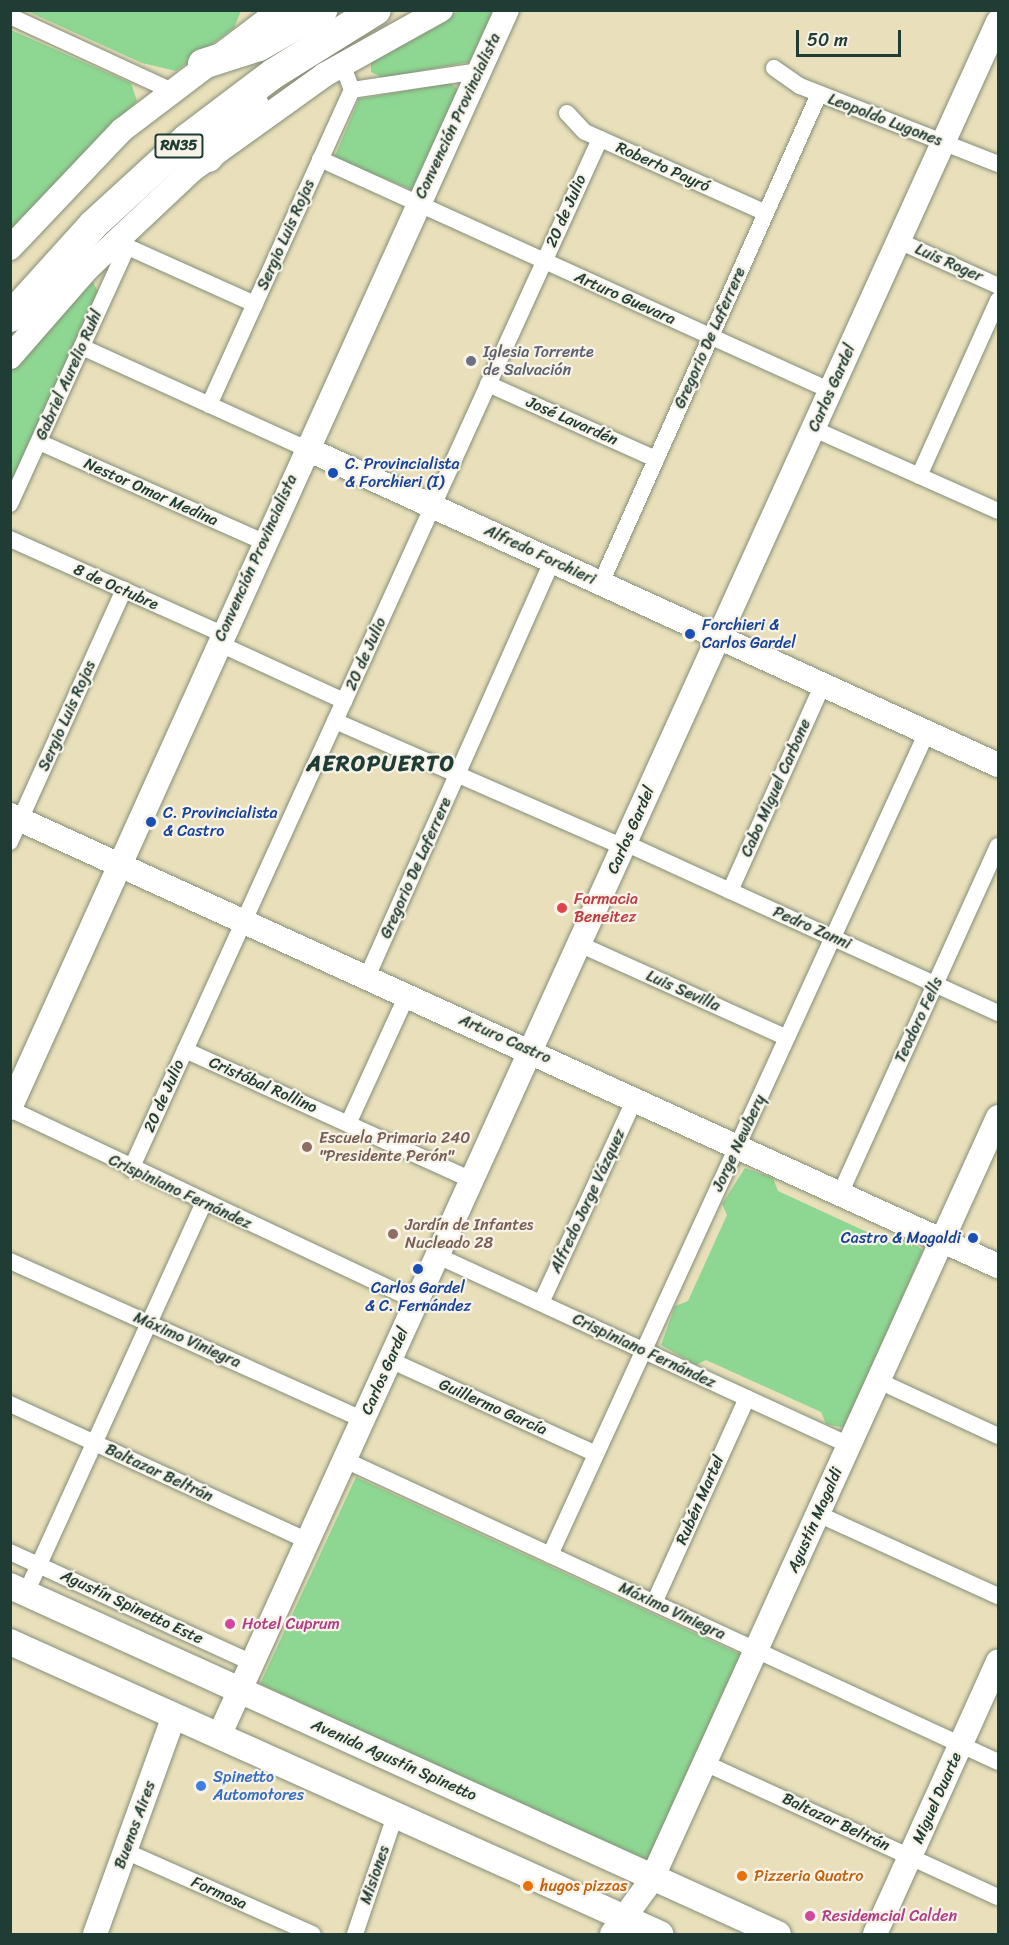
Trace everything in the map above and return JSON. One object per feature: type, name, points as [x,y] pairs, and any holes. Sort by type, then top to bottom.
[{"type":"highway","points":[[203,64],[259,46],[322,10]]},
{"type":"highway","name":"RN35","points":[[10,292],[90,204],[165,136],[232,83],[342,10]]},
{"type":"highway","name":"RN35","points":[[10,317],[93,225],[187,139],[282,68],[376,10]]},
{"type":"highway","points":[[208,157],[255,102],[387,10]]},
{"type":"main road","name":"Avenida Agustín Spinetto","points":[[18,1589],[778,1935]]},
{"type":"main road","points":[[10,1642],[395,1816],[618,1926],[660,1935]]},
{"type":"street","points":[[10,357],[208,157],[342,64],[441,10]]},
{"type":"street","name":"Convención Provincialista","points":[[10,1109],[305,448],[507,10]]},
{"type":"street","points":[[10,248],[83,166],[170,90],[269,14]]},
{"type":"street","points":[[10,16],[170,90]]},
{"type":"street","name":"Carlos Gardel","points":[[219,1736],[999,22]]},
{"type":"street","points":[[342,64],[352,90],[479,71]]},
{"type":"street","name":"Leopoldo Lugones","points":[[774,68],[819,94],[999,164]]},
{"type":"street","name":"Sergio Luis Rojas","points":[[209,405],[352,90]]},
{"type":"street","name":"Gregorio De Laferrere","points":[[601,583],[819,94]]},
{"type":"street","name":"Roberto Payró","points":[[567,113],[578,128],[766,213]]},
{"type":"street","name":"20 de Julio","points":[[131,1169],[600,139]]},
{"type":"street","name":"Arturo Guevara","points":[[320,159],[831,391]]},
{"type":"street","name":"Luis Roger","points":[[899,241],[999,286]]},
{"type":"street","points":[[121,244],[255,304]]},
{"type":"street","name":"Gabriel Aurelio Ruhl","points":[[10,504],[82,347],[121,244]]},
{"type":"street","points":[[919,476],[999,300]]},
{"type":"street","name":"Alfredo Forchieri","points":[[82,347],[999,765]]},
{"type":"street","name":"José Lavardén","points":[[488,384],[656,459]]},
{"type":"street","points":[[814,429],[999,511]]},
{"type":"street","name":"Nestor Omar Medina","points":[[39,442],[264,542]]},
{"type":"street","name":"8 de Octubre","points":[[10,539],[124,590],[344,701]]},
{"type":"street","name":"Gregorio De Laferrere","points":[[368,977],[552,561]]},
{"type":"street","name":"Sergio Luis Rojas","points":[[10,842],[15,818],[124,590]]},
{"type":"street","name":"Cabo Miguel Carbone","points":[[730,891],[823,684]]},
{"type":"street","name":"Pedro Zanni","points":[[335,721],[730,891],[999,1013]]},
{"type":"street","name":"Jorge Newbery","points":[[550,1555],[927,732]]},
{"type":"street","name":"Arturo Castro","points":[[15,818],[999,1266]]},
{"type":"street","name":"Teodoro Fells","points":[[840,1194],[999,846]]},
{"type":"street","name":"Luis Sevilla","points":[[579,944],[787,1038]]},
{"type":"street","points":[[348,1124],[407,995]]},
{"type":"street","name":"Cristóbal Rollino","points":[[185,1050],[472,1180]]},
{"type":"street","name":"Alfredo Jorge Vázquez","points":[[541,1303],[634,1099]]},
{"type":"street","name":"Crispiniano Fernández","points":[[10,1109],[131,1169],[417,1301]]},
{"type":"street","name":"Agustín Magaldi","points":[[618,1926],[653,1878],[999,1117]]},
{"type":"street","points":[[18,1589],[39,1565],[204,1202]]},
{"type":"street","name":"Crispiniano Fernández","points":[[438,1256],[849,1445]]},
{"type":"street","name":"Máximo Viniegra","points":[[10,1261],[363,1420]]},
{"type":"street","name":"Guillermo García","points":[[390,1360],[597,1454]]},
{"type":"street","points":[[879,1381],[999,1436]]},
{"type":"street","name":"Rubén Martel","points":[[654,1603],[747,1398]]},
{"type":"street","name":"Baltazar Beltrán","points":[[10,1404],[308,1541]]},
{"type":"street","name":"Máximo Viniegra","points":[[345,1460],[999,1762]]},
{"type":"street","points":[[818,1514],[999,1596]]},
{"type":"street","name":"Agustín Spinetto Este","points":[[10,1552],[253,1663]]},
{"type":"street","name":"Miguel Duarte","points":[[875,1935],[999,1662]]},
{"type":"street","name":"Buenos Aires","points":[[95,1935],[174,1716]]},
{"type":"street","name":"Baltazar Beltrán","points":[[705,1763],[999,1897]]},
{"type":"street","name":"Misiones","points":[[355,1935],[395,1816]]},
{"type":"street","name":"Formosa","points":[[125,1851],[312,1935]]},
{"type":"green space","points":[[27,11],[241,11],[234,28],[176,71],[142,63]]},
{"type":"green space","points":[[459,11],[495,11],[469,62],[383,78],[371,72],[371,61]]},
{"type":"green space","points":[[11,30],[131,83],[137,101],[11,231]]},
{"type":"green space","points":[[450,83],[459,90],[413,190],[334,158],[359,99]]},
{"type":"green space","points":[[93,282],[98,292],[11,485],[11,370]]},
{"type":"green space","points":[[745,1168],[773,1178],[778,1191],[893,1244],[906,1239],[923,1250],[845,1428],[826,1424],[821,1412],[706,1360],[696,1365],[661,1345],[675,1306],[688,1301],[727,1215],[722,1204]]},
{"type":"green space","points":[[356,1477],[744,1656],[648,1864],[260,1684]]},
{"type":"place","name":"Iglesia Torrente de Salvación","points":[[471,361]]},
{"type":"place","name":"C. Provincialista & Forchieri (I)","points":[[333,473]]},
{"type":"place","name":"Forchieri & Carlos Gardel","points":[[690,634]]},
{"type":"place","name":"C. Provincialista & Castro","points":[[151,822]]},
{"type":"place","name":"Farmacia Beneitez","points":[[562,908]]},
{"type":"place","name":"Escuela Primaria 240 \"Presidente Perón\"","points":[[307,1147]]},
{"type":"place","name":"Jardín de Infantes Nucleado 28","points":[[393,1234]]},
{"type":"place","name":"Castro & Magaldi","points":[[973,1238]]},
{"type":"place","name":"Carlos Gardel & C. Fernández","points":[[418,1269]]},
{"type":"place","name":"Hotel Cuprum","points":[[230,1624]]},
{"type":"place","name":"Spinetto Automotores","points":[[201,1786]]},
{"type":"place","name":"Pizzeria Quatro","points":[[742,1876]]},
{"type":"place","name":"hugos pizzas","points":[[528,1886]]},
{"type":"place","name":"Residemcial Calden","points":[[810,1916]]},
{"type":"district","name":"AEROPUERTO","points":[[381,764]]}]
